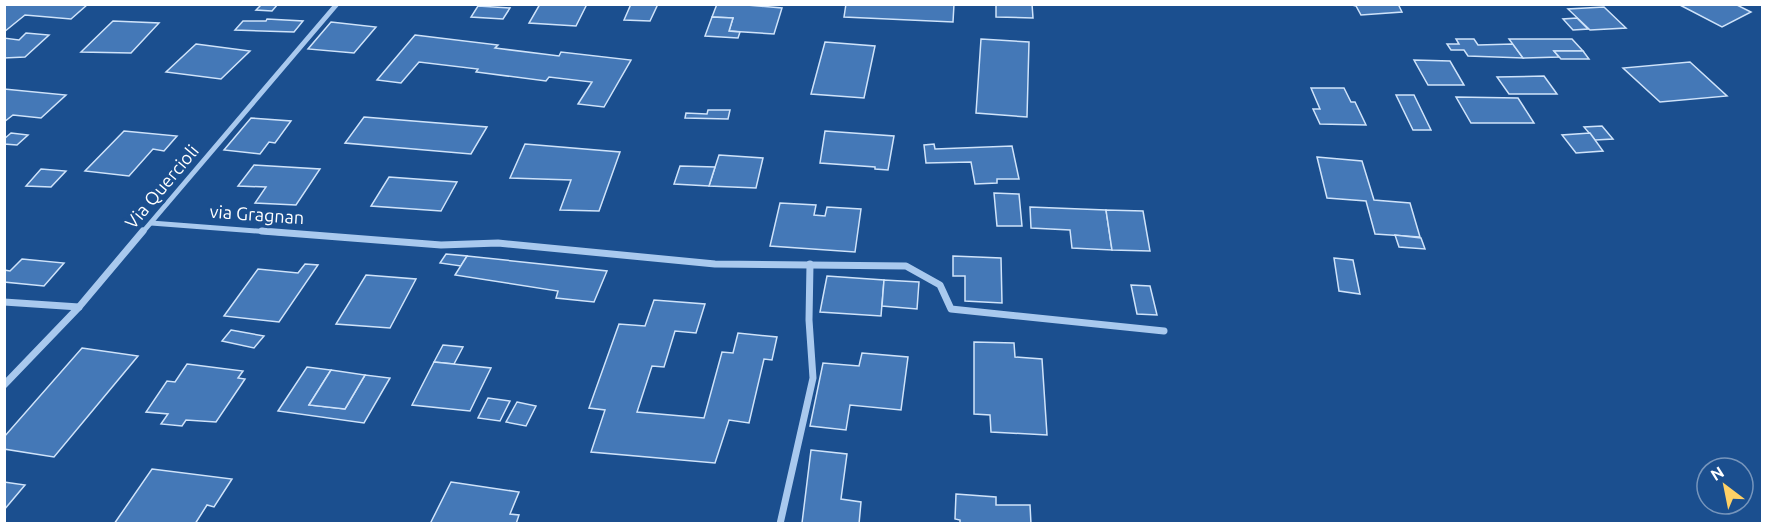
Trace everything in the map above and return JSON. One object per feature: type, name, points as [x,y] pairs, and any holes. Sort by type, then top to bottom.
[{"type":"street","name":"Via Quercioli","points":[[4,385],[79,306],[337,4]]},
{"type":"street","name":"via Gragnan","points":[[151,223],[441,245],[498,243],[715,264],[906,266],[940,285],[951,309],[1164,331]]},
{"type":"street","points":[[780,524],[813,378],[809,320],[810,264]]},
{"type":"street","points":[[4,303],[79,306]]},
{"type":"building","points":[[7,4],[88,4],[71,19],[25,15],[4,32],[4,6]]},
{"type":"building","points":[[262,4],[278,4],[272,11],[256,10]]},
{"type":"building","points":[[540,4],[587,4],[576,26],[529,23]]},
{"type":"building","points":[[631,4],[658,4],[650,21],[624,20]]},
{"type":"building","points":[[717,4],[782,8],[774,34],[729,31],[733,18],[712,17]]},
{"type":"building","points":[[846,4],[954,4],[953,22],[844,17]]},
{"type":"building","points":[[996,4],[1032,4],[1033,18],[996,17]]},
{"type":"building","points":[[1348,4],[1398,4],[1402,12],[1361,15],[1356,6]]},
{"type":"building","points":[[1678,4],[1735,4],[1751,12],[1722,27]]},
{"type":"building","points":[[478,6],[510,8],[503,19],[471,17]]},
{"type":"building","points":[[1604,7],[1626,28],[1590,30],[1568,9]]},
{"type":"building","points":[[712,17],[733,18],[729,31],[740,32],[738,38],[705,36]]},
{"type":"building","points":[[1577,18],[1588,29],[1573,30],[1563,19]]},
{"type":"building","points":[[267,19],[303,21],[294,32],[235,30],[243,21],[266,21]]},
{"type":"building","points":[[113,21],[159,23],[131,53],[81,52]]},
{"type":"building","points":[[331,22],[376,27],[354,53],[308,49]]},
{"type":"building","points":[[26,33],[49,35],[25,57],[4,58],[4,38],[19,40]]},
{"type":"building","points":[[415,35],[498,45],[495,48],[559,56],[561,52],[631,60],[604,107],[578,104],[592,82],[549,77],[546,81],[476,72],[478,69],[419,62],[401,83],[377,80]]},
{"type":"building","points":[[981,39],[1029,42],[1027,117],[976,113]]},
{"type":"building","points":[[1456,39],[1474,39],[1478,45],[1513,44],[1523,58],[1468,56],[1464,50],[1451,50],[1447,44],[1459,44]]},
{"type":"building","points":[[1509,39],[1572,39],[1583,51],[1554,51],[1559,57],[1523,58]]},
{"type":"building","points":[[825,42],[875,46],[864,98],[811,94]]},
{"type":"building","points":[[196,44],[250,51],[221,79],[166,72]]},
{"type":"building","points":[[1554,51],[1583,51],[1589,59],[1561,59]]},
{"type":"building","points":[[1414,60],[1450,61],[1464,85],[1428,85]]},
{"type":"building","points":[[1690,62],[1727,96],[1660,102],[1623,68]]},
{"type":"building","points":[[1544,76],[1557,94],[1509,94],[1497,77]]},
{"type":"building","points":[[1311,88],[1344,88],[1351,102],[1355,102],[1366,125],[1320,124],[1313,109],[1320,109]]},
{"type":"building","points":[[4,89],[66,95],[41,118],[13,115],[4,122]]},
{"type":"building","points":[[1396,95],[1414,95],[1431,130],[1413,130]]},
{"type":"building","points":[[1456,97],[1518,98],[1534,123],[1471,123]]},
{"type":"building","points":[[708,110],[730,110],[728,119],[685,118],[686,113],[707,114]]},
{"type":"building","points":[[364,117],[487,127],[471,154],[345,143]]},
{"type":"building","points":[[251,118],[291,121],[275,143],[269,142],[260,154],[224,150]]},
{"type":"building","points":[[1602,126],[1613,139],[1595,140],[1584,127]]},
{"type":"building","points":[[124,131],[177,136],[164,151],[153,149],[129,176],[85,171]]},
{"type":"building","points":[[825,131],[894,136],[888,170],[820,163]]},
{"type":"building","points":[[11,133],[28,135],[17,145],[4,144],[4,139]]},
{"type":"building","points":[[1590,133],[1603,151],[1576,153],[1562,135]]},
{"type":"building","points":[[525,144],[620,152],[599,211],[560,210],[571,180],[510,178]]},
{"type":"building","points":[[934,144],[935,149],[1012,146],[1019,179],[997,179],[997,183],[975,184],[971,162],[926,163],[924,145]]},
{"type":"building","points":[[719,155],[763,158],[756,188],[709,186]]},
{"type":"building","points":[[1317,157],[1362,161],[1374,200],[1410,203],[1420,237],[1375,234],[1366,201],[1327,198]]},
{"type":"building","points":[[254,165],[320,169],[296,205],[255,203],[266,187],[238,186]]},
{"type":"building","points":[[680,166],[715,167],[709,186],[674,184]]},
{"type":"building","points":[[41,169],[66,171],[51,187],[26,186]]},
{"type":"building","points":[[389,177],[457,182],[441,211],[371,206]]},
{"type":"building","points":[[994,193],[1019,194],[1022,226],[997,226]]},
{"type":"building","points":[[780,203],[816,205],[814,215],[825,216],[827,207],[861,209],[855,252],[770,246]]},
{"type":"building","points":[[1030,207],[1106,210],[1112,250],[1072,248],[1070,230],[1031,228]]},
{"type":"building","points":[[1106,210],[1143,211],[1150,251],[1112,250]]},
{"type":"building","points":[[1395,235],[1421,238],[1425,249],[1399,247]]},
{"type":"building","points":[[446,254],[467,256],[461,266],[440,263]]},
{"type":"building","points":[[467,256],[607,271],[594,302],[556,298],[558,291],[455,275]]},
{"type":"building","points":[[953,256],[1001,258],[1002,303],[965,301],[965,276],[953,276]]},
{"type":"building","points":[[1334,258],[1353,260],[1360,294],[1339,291]]},
{"type":"building","points":[[22,259],[64,263],[44,286],[4,282],[4,270],[10,271]]},
{"type":"building","points":[[305,264],[318,265],[279,322],[224,316],[258,269],[298,273]]},
{"type":"building","points":[[366,275],[416,279],[390,328],[336,324]]},
{"type":"building","points":[[827,276],[884,280],[881,316],[820,312]]},
{"type":"building","points":[[884,280],[919,282],[917,309],[882,306]]},
{"type":"building","points":[[1131,285],[1150,286],[1157,315],[1137,314]]},
{"type":"building","points":[[654,300],[705,304],[696,333],[675,331],[664,367],[652,366],[637,412],[704,418],[722,352],[733,353],[738,333],[777,337],[772,360],[764,359],[749,423],[729,420],[715,463],[591,452],[605,410],[589,408],[619,324],[645,326]]},
{"type":"building","points":[[231,330],[264,336],[254,348],[222,341]]},
{"type":"building","points":[[974,342],[1014,343],[1015,357],[1042,359],[1047,435],[991,432],[990,415],[974,414]]},
{"type":"building","points":[[443,345],[463,347],[454,364],[434,362]]},
{"type":"building","points":[[82,348],[138,356],[54,457],[4,449],[4,437]]},
{"type":"building","points":[[862,353],[908,357],[901,410],[850,405],[846,430],[810,426],[823,363],[859,366]]},
{"type":"building","points":[[434,362],[491,368],[470,411],[412,405]]},
{"type":"building","points":[[187,364],[243,371],[238,378],[245,379],[216,422],[186,420],[182,426],[161,424],[168,414],[146,412],[167,381],[175,382]]},
{"type":"building","points":[[307,367],[331,370],[309,405],[345,409],[365,375],[390,378],[364,423],[278,411]]},
{"type":"building","points":[[331,370],[365,375],[345,409],[309,405]]},
{"type":"building","points":[[488,398],[510,401],[500,421],[478,418]]},
{"type":"building","points":[[517,402],[536,406],[526,426],[506,422]]},
{"type":"building","points":[[811,450],[847,454],[841,499],[861,502],[859,524],[802,523]]},
{"type":"building","points":[[152,469],[232,479],[214,507],[207,505],[195,524],[114,524]]},
{"type":"building","points":[[4,482],[25,485],[4,510]]},
{"type":"building","points":[[451,482],[519,492],[510,514],[519,515],[516,524],[430,524]]},
{"type":"building","points":[[956,494],[996,497],[996,505],[1030,505],[1031,524],[960,524],[960,520],[955,519]]}]
